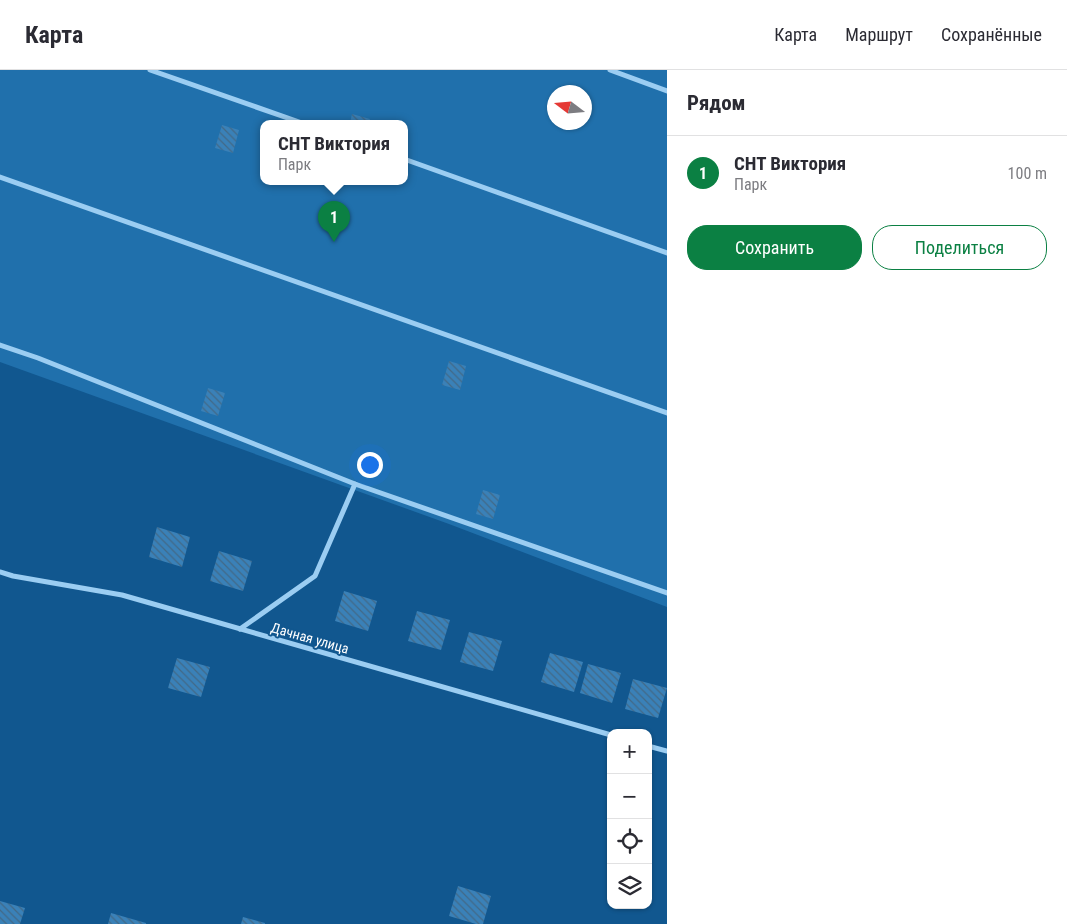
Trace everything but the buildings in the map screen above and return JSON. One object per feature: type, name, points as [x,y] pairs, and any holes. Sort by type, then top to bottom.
[{"type":"street","points":[[150,70],[293,120]]},
{"type":"street","points":[[610,70],[667,90]]},
{"type":"street","points":[[408,160],[667,253]]},
{"type":"street","points":[[0,177],[667,413]]},
{"type":"street","points":[[0,345],[38,358],[356,484],[667,593]]},
{"type":"street","points":[[240,629],[315,576],[356,484]]},
{"type":"street","name":"Дачная улица","points":[[0,572],[122,596],[607,734]]},
{"type":"street","points":[[652,747],[667,751]]},
{"type":"shaded area","points":[[0,70],[667,70],[667,607],[449,524],[0,362]]},
{"type":"place","name":"СНТ Виктория","points":[[334,242]]}]
